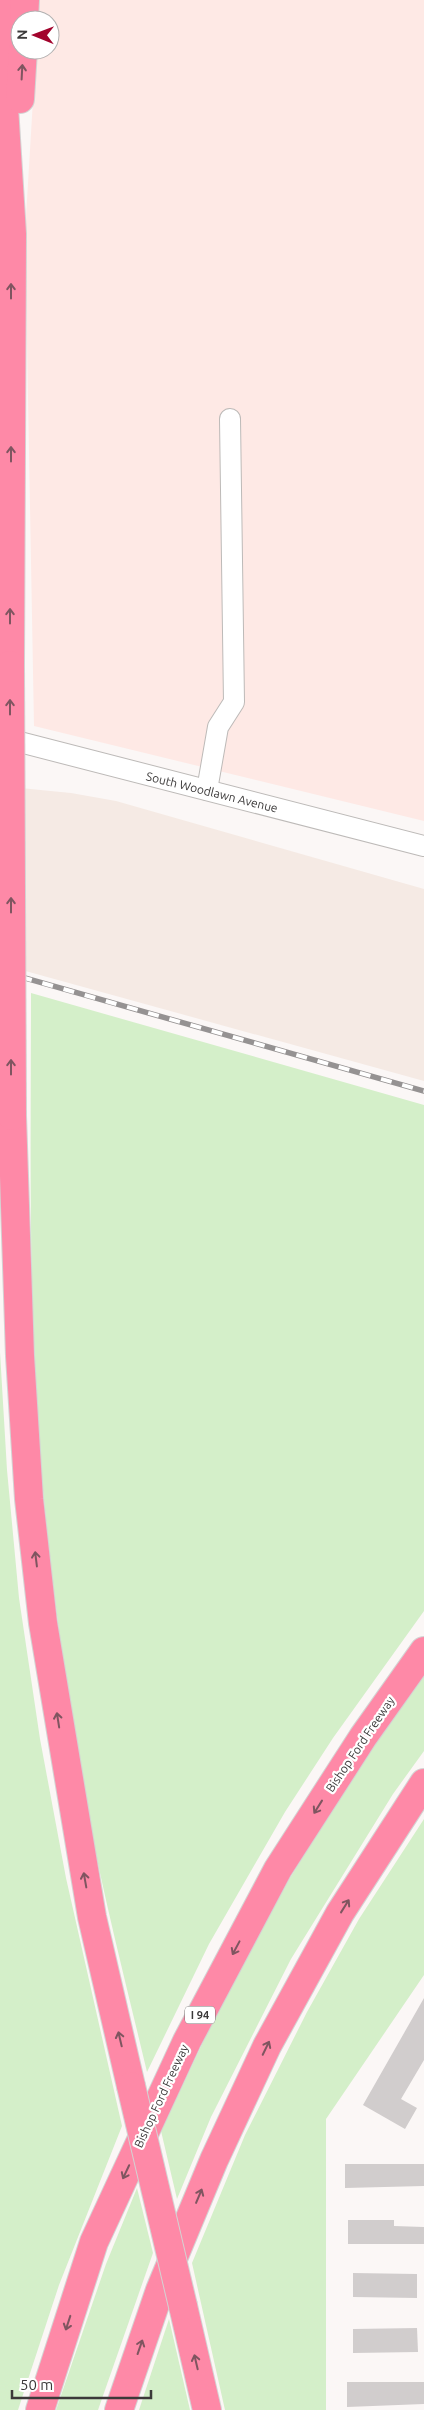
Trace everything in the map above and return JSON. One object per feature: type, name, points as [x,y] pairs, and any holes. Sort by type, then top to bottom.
[{"type":"highway","points":[[3,0],[3,91],[11,226],[12,1116],[20,1356],[29,1499],[44,1623],[92,1917],[207,2410]]},
{"type":"highway","points":[[11,226],[22,60]]},
{"type":"highway","name":"Bishop Ford Freeway","points":[[40,2410],[94,2242],[187,2040],[278,1869],[362,1737],[424,1651]]},
{"type":"highway","points":[[119,2410],[160,2290],[214,2160],[267,2046],[340,1913],[424,1783]]},
{"type":"street","points":[[208,790],[218,727],[234,702],[230,419]]},
{"type":"street","name":"South Woodlawn Avenue","points":[[0,738],[424,846]]},
{"type":"shaded area","points":[[38,0],[424,0],[424,821],[34,726],[25,233],[35,60],[60,60],[60,10],[38,10]]},
{"type":"shaded area","points":[[0,786],[71,793],[116,801],[424,889],[424,1081],[0,964]]},
{"type":"green space","points":[[31,993],[424,1105],[424,1611],[333,1738],[285,1812],[209,1944],[147,2072],[108,1909],[83,1787],[64,1669],[49,1553],[38,1436],[32,1299]]},
{"type":"green space","points":[[0,1352],[7,1470],[19,1598],[40,1739],[66,1878],[122,2126],[59,2285],[18,2410],[0,2410]]},
{"type":"green space","points":[[424,1674],[424,1751],[393,1794],[291,1959],[211,2117],[177,2199],[161,2131],[221,2004],[290,1878],[351,1779]]},
{"type":"green space","points":[[424,1819],[424,1975],[326,2119],[326,2410],[225,2410],[192,2263],[245,2135],[307,2012],[359,1919]]},
{"type":"green space","points":[[137,2188],[153,2253],[98,2410],[56,2410],[106,2264]]},
{"type":"green space","points":[[169,2319],[190,2410],[139,2410]]},
{"type":"building","points":[[424,1998],[424,2060],[401,2099],[417,2108],[405,2129],[363,2105]]},
{"type":"building","points":[[345,2164],[424,2164],[424,2186],[345,2188]]},
{"type":"building","points":[[348,2220],[394,2220],[394,2226],[424,2227],[424,2244],[348,2244]]},
{"type":"building","points":[[353,2273],[417,2274],[417,2298],[353,2297]]},
{"type":"building","points":[[417,2328],[418,2352],[353,2353],[353,2329]]},
{"type":"building","points":[[347,2382],[424,2382],[424,2404],[347,2407]]},
{"type":"railway","points":[[0,971],[424,1091]]}]
